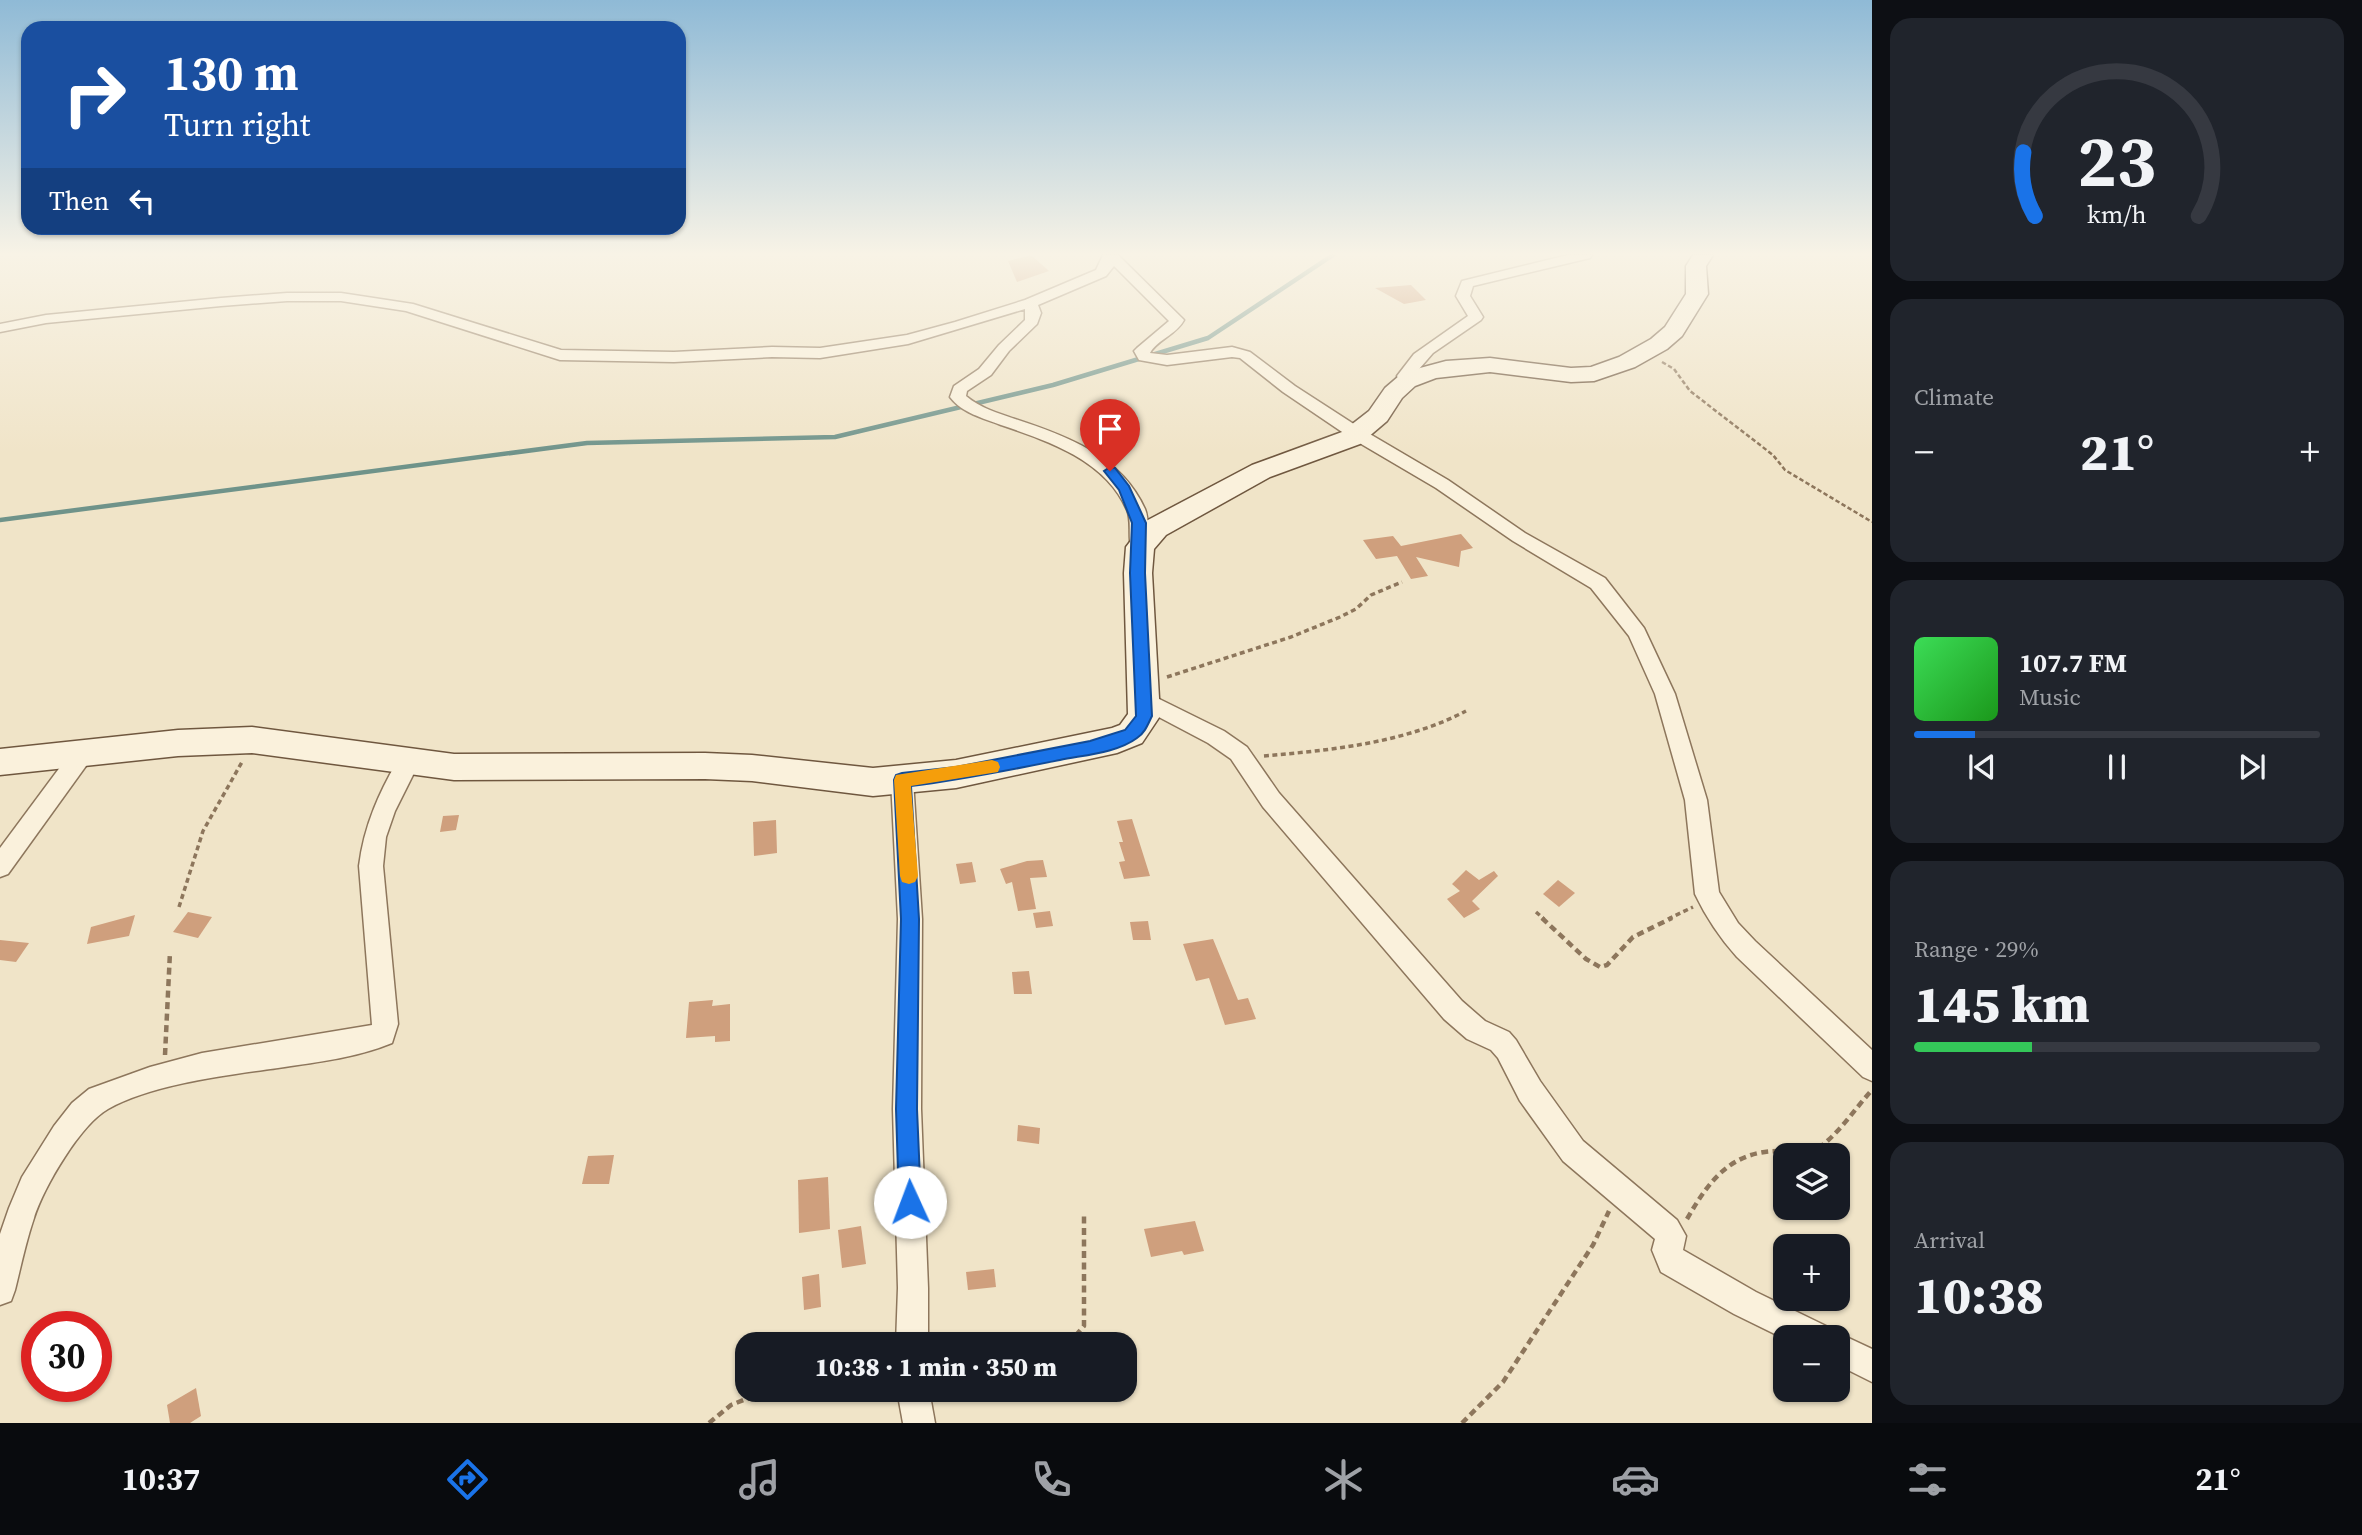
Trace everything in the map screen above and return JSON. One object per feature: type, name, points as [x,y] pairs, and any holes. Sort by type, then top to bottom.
[{"type":"street","points":[[0,327],[33,321]]},
{"type":"street","points":[[453,321],[554,354],[588,357],[694,357],[843,351],[908,339],[968,321]]},
{"type":"street","points":[[0,762],[178,743],[252,740],[454,766],[729,767],[873,782],[968,771],[1117,740],[1139,727],[1144,716],[1137,513],[1125,489],[1099,462],[1058,440],[976,409],[958,397],[960,389],[985,372],[1004,348],[1032,321]]},
{"type":"street","points":[[1176,321],[1172,329],[1147,344],[1142,351],[1144,357],[1167,360],[1232,352],[1245,355],[1289,389],[1357,434],[1442,484],[1518,537],[1598,583],[1626,615],[1637,633],[1665,694],[1690,772],[1700,823],[1707,894],[1717,915],[1746,949],[1872,1068]]},
{"type":"street","points":[[1407,381],[1405,376],[1410,367],[1469,321]]},
{"type":"street","points":[[1140,547],[1156,528],[1239,482],[1342,443],[1357,434],[1378,416],[1393,393],[1407,381],[1446,368],[1469,366],[1594,374],[1605,372],[1642,354],[1674,331],[1680,321]]},
{"type":"street","points":[[1143,693],[1216,737],[1241,757],[1286,818],[1453,1010],[1476,1030],[1500,1041],[1507,1049],[1530,1091],[1561,1137],[1582,1161],[1661,1224],[1671,1236],[1668,1255],[1677,1265],[1790,1325]]},
{"type":"street","points":[[0,867],[50,802],[83,753]]},
{"type":"street","points":[[0,1290],[25,1202],[70,1129],[92,1105],[109,1094],[168,1075],[273,1053],[373,1040],[383,1034],[385,1024],[371,866],[372,845],[380,815],[409,761]]},
{"type":"street","points":[[902,780],[910,919],[907,1109],[912,1332]]},
{"type":"street","points":[[1850,1355],[1872,1366]]},
{"type":"street","points":[[915,1402],[919,1423]]},
{"type":"path","points":[[1642,354],[1674,369],[1690,391],[1773,455],[1785,470],[1872,522]]},
{"type":"path","points":[[1143,693],[1181,671],[1291,637],[1340,617],[1356,609],[1371,595],[1402,582]]},
{"type":"path","points":[[1241,757],[1310,752],[1411,734],[1437,726],[1466,711]]},
{"type":"path","points":[[179,907],[212,811],[231,782],[252,740]]},
{"type":"path","points":[[1536,912],[1586,959],[1603,967],[1633,937],[1688,911],[1707,894]]},
{"type":"path","points":[[168,1075],[165,1014],[170,952]]},
{"type":"path","points":[[1671,1236],[1684,1224],[1704,1190],[1730,1164],[1759,1152],[1818,1149],[1872,1089]]},
{"type":"path","points":[[1462,1423],[1503,1382],[1593,1245],[1620,1193]]},
{"type":"path","points":[[1080,1332],[1084,1325],[1084,1213]]},
{"type":"path","points":[[709,1423],[739,1402]]},
{"type":"building","points":[[1461,534],[1473,548],[1461,551],[1459,567],[1416,557],[1428,576],[1411,579],[1397,556],[1376,559],[1363,540],[1393,536],[1401,546]]},
{"type":"building","points":[[459,815],[456,830],[440,832],[443,816]]},
{"type":"building","points":[[1132,819],[1150,876],[1124,879],[1119,862],[1125,861],[1119,842],[1123,842],[1117,821]]},
{"type":"building","points":[[776,820],[777,853],[754,856],[753,822]]},
{"type":"building","points":[[1043,860],[1047,877],[1030,878],[1036,909],[1018,911],[1012,882],[1006,884],[1000,869],[1027,861]]},
{"type":"building","points":[[972,862],[976,882],[960,884],[956,864]]},
{"type":"building","points":[[1466,870],[1479,880],[1494,871],[1498,876],[1472,901],[1480,909],[1464,918],[1447,899],[1460,891],[1452,884]]},
{"type":"building","points":[[1558,880],[1575,893],[1559,907],[1543,894]]},
{"type":"building","points":[[1050,911],[1053,926],[1036,928],[1033,913]]},
{"type":"building","points":[[188,912],[212,917],[198,938],[173,932]]},
{"type":"building","points":[[135,915],[129,936],[87,944],[91,927]]},
{"type":"building","points":[[1148,921],[1151,940],[1133,940],[1130,922]]},
{"type":"building","points":[[1213,939],[1238,1000],[1248,998],[1256,1019],[1225,1025],[1209,978],[1196,981],[1183,944]]},
{"type":"building","points":[[0,940],[29,943],[16,962],[0,960]]},
{"type":"building","points":[[1029,971],[1032,994],[1014,994],[1012,972]]},
{"type":"building","points":[[713,1000],[712,1006],[730,1004],[730,1041],[715,1042],[715,1036],[686,1038],[689,1002]]},
{"type":"building","points":[[1018,1125],[1040,1128],[1039,1144],[1017,1141]]},
{"type":"building","points":[[614,1155],[609,1184],[582,1184],[588,1156]]},
{"type":"building","points":[[828,1177],[830,1229],[799,1233],[798,1180]]},
{"type":"building","points":[[1195,1221],[1204,1251],[1184,1255],[1182,1251],[1151,1257],[1144,1229]]},
{"type":"building","points":[[861,1226],[866,1264],[842,1268],[838,1230]]},
{"type":"building","points":[[994,1269],[996,1287],[968,1290],[966,1272]]},
{"type":"building","points":[[819,1274],[821,1307],[804,1310],[802,1277]]},
{"type":"building","points":[[196,1388],[201,1416],[190,1423],[170,1423],[167,1405]]},
{"type":"waterway","points":[[0,520],[587,443],[835,437],[1053,385],[1208,338],[1233,321]]},
{"type":"slow traffic","points":[[909,876],[902,780],[992,767]]},
{"type":"route","points":[[910,1202],[907,1109],[910,919],[902,780],[956,774],[1090,748],[1117,740],[1139,727],[1144,716],[1138,573],[1140,547],[1137,539],[1139,523],[1125,489],[1110,471]]}]
